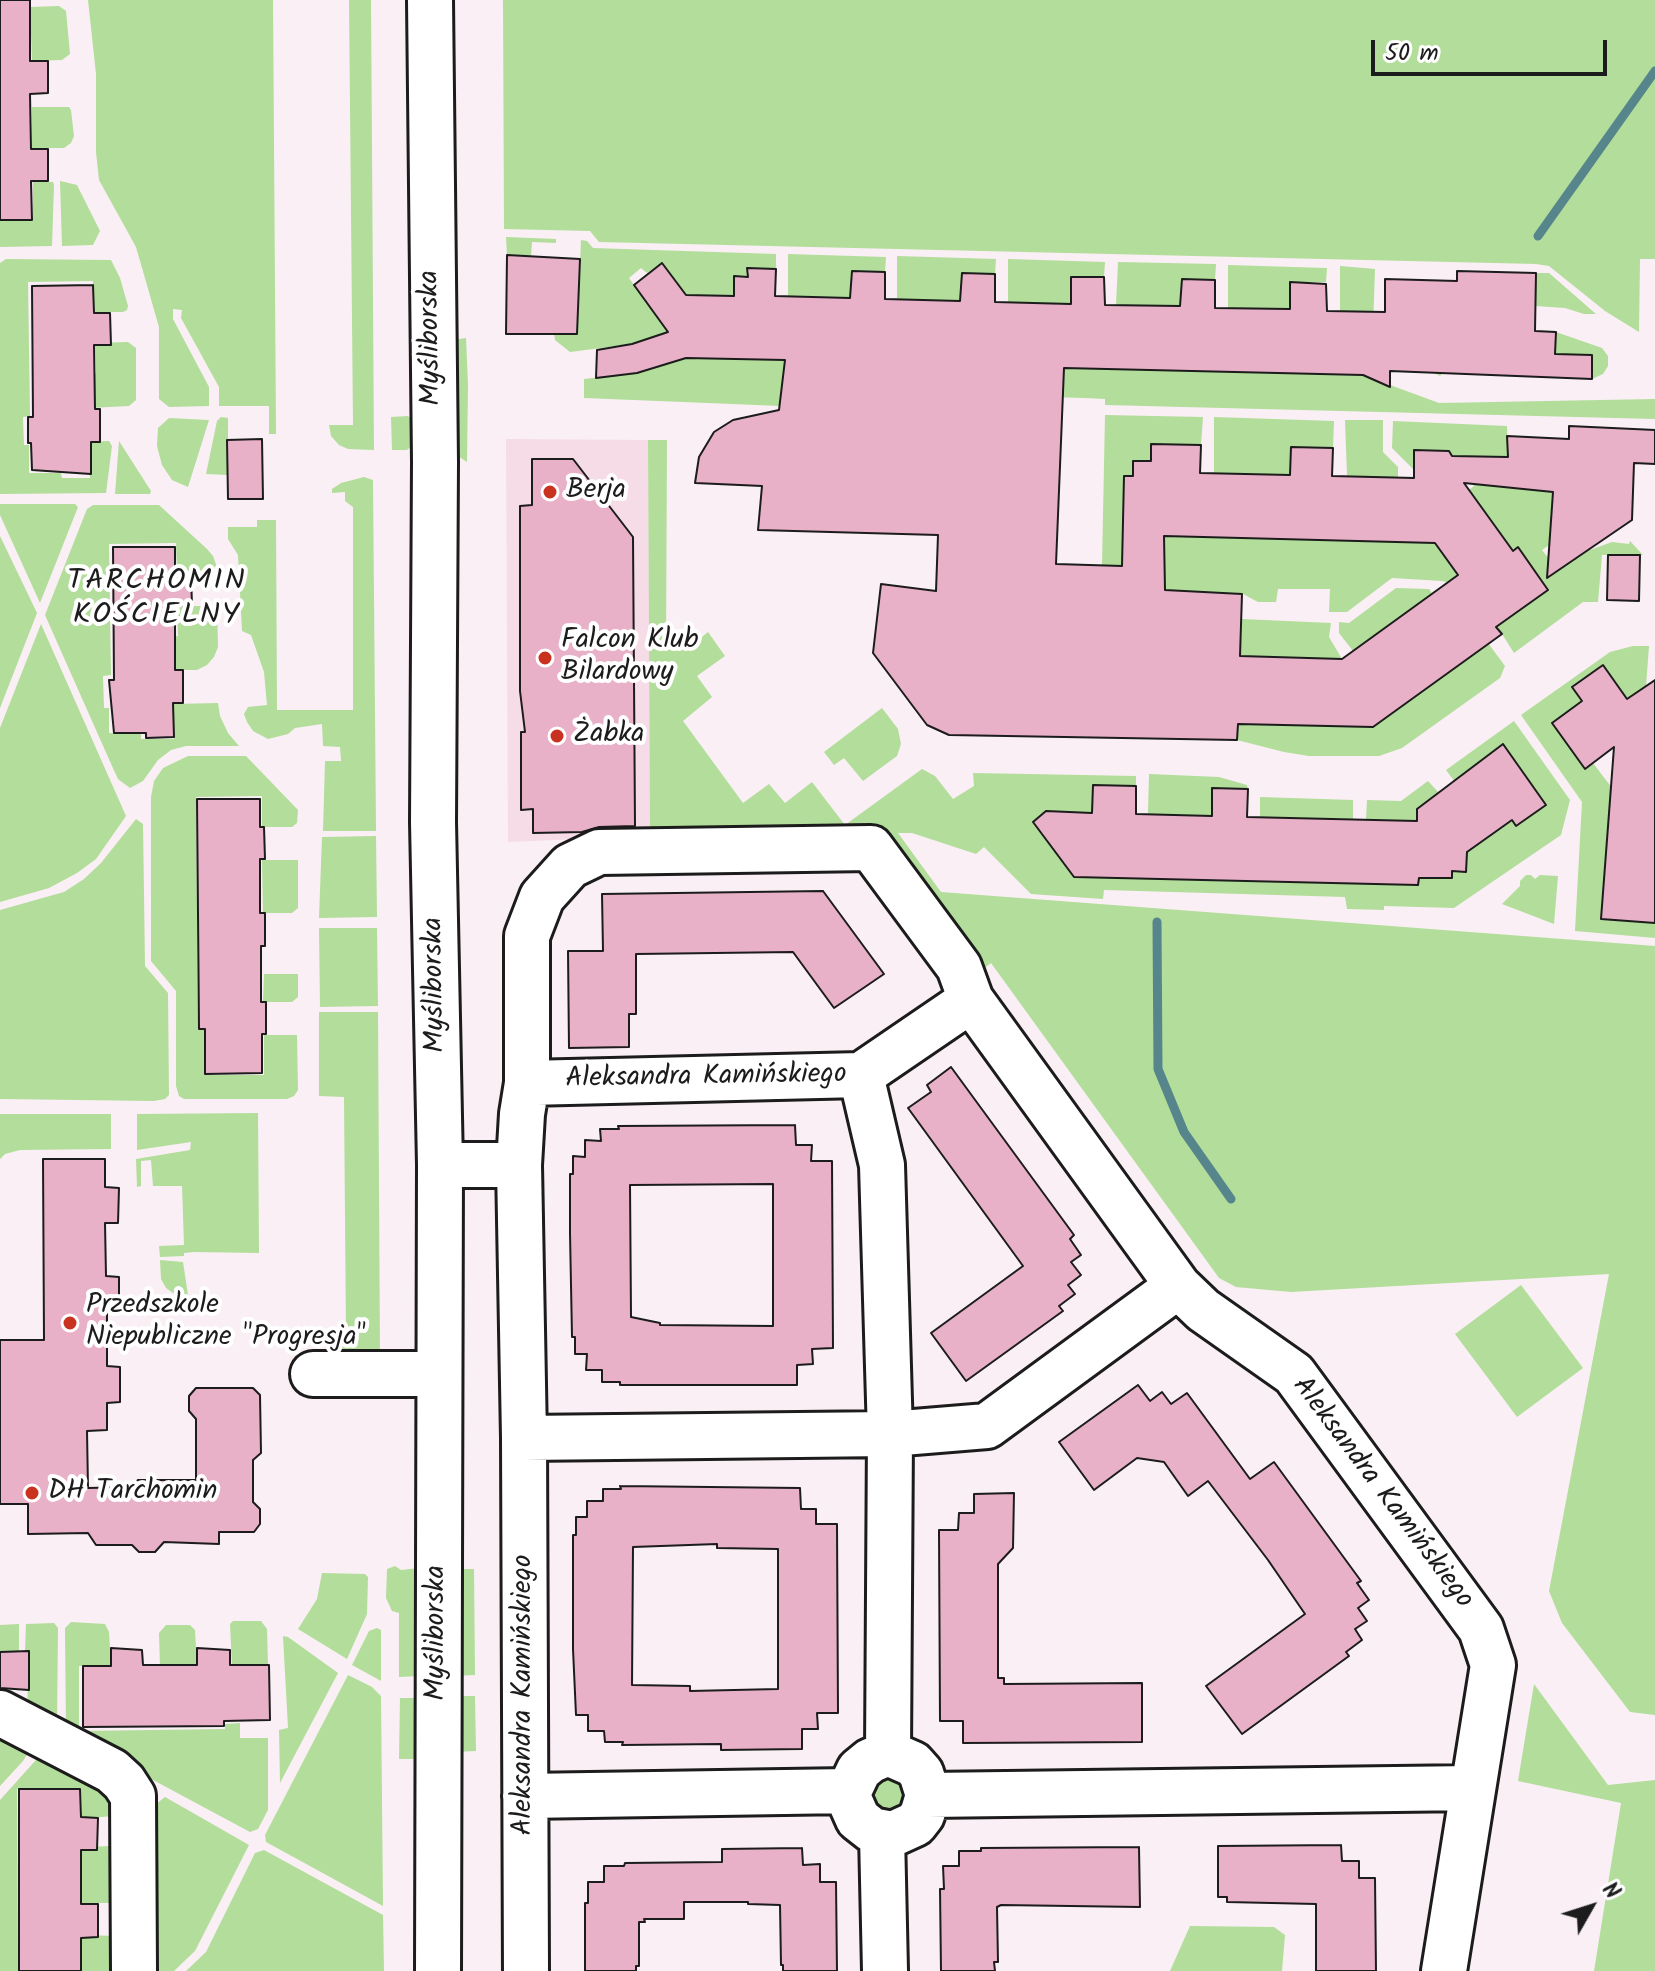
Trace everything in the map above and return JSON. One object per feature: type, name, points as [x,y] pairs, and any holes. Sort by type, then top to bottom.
[{"type":"street","name":"Myśliborska","points":[[430,0],[435,462],[433,822],[440,1165],[438,1971]]},
{"type":"street","points":[[527,1083],[527,936],[542,897],[570,866],[599,852],[871,848],[959,967],[971,1000]]},
{"type":"street","name":"Aleksandra Kamińskiego","points":[[526,1971],[524,1438],[519,1165],[527,1083],[861,1075],[971,1000],[1178,1286],[1203,1310],[1294,1374],[1481,1629],[1493,1665],[1444,1971]]},
{"type":"street","points":[[861,1075],[882,1165],[890,1434],[888,1753]]},
{"type":"street","points":[[440,1165],[519,1165]]},
{"type":"street","points":[[524,1438],[890,1434],[987,1426],[1178,1286]]},
{"type":"street","points":[[313,1374],[438,1374]]},
{"type":"street","points":[[0,1713],[112,1771],[133,1796],[134,1971]]},
{"type":"street","points":[[888,1753],[913,1764],[921,1773],[928,1795],[926,1807],[915,1824],[893,1834],[882,1834],[858,1819],[849,1791],[859,1770],[888,1753]]},
{"type":"street","points":[[928,1795],[1473,1788]]},
{"type":"street","points":[[525,1796],[849,1791]]},
{"type":"street","points":[[882,1834],[885,1971]]},
{"type":"shaded area","points":[[506,439],[648,440],[650,836],[508,842]]},
{"type":"green space","points":[[88,0],[273,0],[276,434],[269,434],[269,406],[219,406],[219,387],[181,318],[182,310],[173,309],[173,319],[209,387],[209,406],[169,407],[159,399],[159,327],[136,247],[99,180],[96,74]]},
{"type":"green space","points":[[349,0],[371,0],[374,450],[348,449],[339,445],[331,436],[329,425],[353,425]]},
{"type":"green space","points":[[503,0],[1655,0],[1655,259],[1640,259],[1639,332],[1605,311],[1549,266],[1536,264],[599,242],[590,231],[504,229]]},
{"type":"green space","points":[[59,6],[66,11],[70,54],[62,60],[32,61],[30,7]]},
{"type":"green space","points":[[32,107],[69,107],[74,136],[71,143],[64,148],[32,148]]},
{"type":"green space","points":[[60,181],[77,185],[100,231],[93,245],[62,246]]},
{"type":"green space","points":[[33,182],[53,182],[54,185],[52,246],[0,247],[0,221],[33,221]]},
{"type":"green space","points":[[506,237],[556,239],[556,243],[532,242],[531,256],[507,255]]},
{"type":"green space","points":[[581,240],[587,241],[593,248],[776,254],[776,269],[747,269],[748,277],[734,276],[734,296],[686,295],[662,263],[647,273],[641,268],[629,278],[688,358],[1363,375],[1439,403],[1655,399],[1655,419],[1105,405],[1105,399],[857,392],[806,407],[584,398],[584,379],[637,373],[668,364],[656,336],[632,344],[570,352],[555,340],[554,334],[577,334]]},
{"type":"green space","points":[[788,254],[886,257],[885,272],[852,271],[850,298],[788,297]]},
{"type":"green space","points":[[897,256],[996,259],[995,274],[962,274],[961,301],[897,299]]},
{"type":"green space","points":[[6,259],[111,260],[120,278],[128,306],[123,312],[94,312],[93,281],[28,282],[30,416],[23,417],[24,445],[29,445],[29,473],[61,473],[62,478],[90,478],[89,442],[109,441],[112,446],[106,493],[0,494],[0,263]]},
{"type":"green space","points":[[1008,259],[1105,262],[1104,277],[1071,277],[1070,304],[1008,302]]},
{"type":"green space","points":[[1118,262],[1216,264],[1215,280],[1182,279],[1180,306],[1116,305]]},
{"type":"green space","points":[[1228,265],[1327,268],[1326,282],[1291,282],[1290,309],[1228,308]]},
{"type":"green space","points":[[1340,266],[1375,269],[1373,327],[1444,352],[1443,373],[1440,376],[1340,311]]},
{"type":"green space","points":[[1536,273],[1549,273],[1596,314],[1535,306]]},
{"type":"green space","points":[[1556,332],[1602,348],[1608,356],[1608,366],[1603,374],[1592,379],[1592,355],[1555,354]]},
{"type":"green space","points":[[466,338],[467,462],[450,451],[452,340]]},
{"type":"green space","points":[[128,342],[136,348],[136,400],[129,406],[89,408],[88,374],[96,373],[95,343]]},
{"type":"green space","points":[[1105,415],[1203,417],[1201,445],[1151,444],[1151,461],[1133,461],[1133,476],[1124,476],[1159,536],[1435,543],[1463,582],[1459,585],[1392,578],[1347,612],[1329,612],[1330,589],[1278,589],[1276,602],[1258,602],[1243,594],[1165,590],[1164,567],[1102,565]]},
{"type":"green space","points":[[408,416],[413,421],[412,446],[407,450],[392,450],[391,417]]},
{"type":"green space","points":[[221,417],[228,418],[228,475],[206,474],[217,421]]},
{"type":"green space","points":[[1214,417],[1334,421],[1333,448],[1291,447],[1290,475],[1214,473]]},
{"type":"green space","points":[[169,418],[209,420],[188,487],[172,480],[162,465],[157,446],[158,428]]},
{"type":"green space","points":[[1345,420],[1383,420],[1383,452],[1398,467],[1398,478],[1347,476]]},
{"type":"green space","points":[[1393,421],[1507,426],[1508,457],[1553,492],[1552,513],[1593,514],[1542,550],[1558,570],[1587,551],[1612,542],[1629,544],[1630,541],[1643,555],[1602,555],[1598,602],[1583,602],[1514,653],[1497,626],[1548,590],[1518,548],[1513,551],[1469,490],[1474,486],[1449,451],[1415,450],[1414,470],[1392,448]]},
{"type":"green space","points":[[648,440],[667,440],[666,645],[697,641],[708,632],[725,656],[697,676],[712,697],[683,721],[743,803],[769,784],[785,803],[812,782],[845,825],[922,769],[935,776],[953,799],[974,786],[973,773],[1136,776],[1136,786],[1093,785],[1092,813],[1047,811],[1033,822],[1074,877],[1418,885],[1419,878],[1452,878],[1452,871],[1465,872],[1467,852],[1511,820],[1517,826],[1546,805],[1455,782],[1446,770],[1514,721],[1570,800],[1561,835],[1454,908],[1384,906],[1384,910],[1347,909],[1345,897],[1104,890],[1103,899],[1031,894],[984,847],[976,854],[912,833],[898,833],[941,892],[1655,946],[1655,1715],[1630,1712],[1562,1623],[1549,1591],[1609,1274],[1291,1292],[1236,1287],[1219,1278],[991,963],[974,976],[871,833],[650,836]]},
{"type":"green space","points":[[119,441],[151,491],[150,494],[115,494]]},
{"type":"green space","points":[[364,477],[373,480],[376,831],[323,831],[325,761],[341,761],[340,747],[323,746],[322,724],[295,728],[288,734],[268,739],[253,731],[247,722],[244,714],[248,707],[267,705],[264,672],[251,635],[242,631],[238,555],[228,539],[228,527],[257,527],[257,520],[276,520],[277,710],[353,710],[353,507],[345,501],[345,492],[332,493],[332,489],[341,483]]},
{"type":"green space","points":[[0,504],[75,504],[78,507],[40,603],[0,515]]},
{"type":"green space","points":[[93,505],[159,505],[207,549],[218,570],[177,572],[176,543],[109,544],[111,675],[103,676],[104,708],[109,708],[109,733],[141,733],[141,739],[174,739],[174,704],[218,703],[228,733],[239,746],[186,746],[171,750],[158,760],[143,781],[130,788],[118,779],[45,615],[87,509]]},
{"type":"green space","points":[[0,536],[37,613],[0,708]]},
{"type":"green space","points":[[1396,588],[1429,589],[1437,601],[1353,651],[1339,633],[1339,622],[1349,623]]},
{"type":"green space","points":[[177,606],[217,606],[218,647],[207,665],[197,670],[173,670],[172,637],[178,636]]},
{"type":"green space","points":[[1242,619],[1331,623],[1329,637],[1342,659],[1267,695],[1488,643],[1505,666],[1500,678],[1402,748],[1379,756],[1309,756],[1284,752],[1237,740]]},
{"type":"green space","points":[[41,624],[126,816],[96,859],[77,873],[49,888],[0,902],[0,728]]},
{"type":"green space","points":[[1633,646],[1649,646],[1644,713],[1627,699],[1602,666],[1582,701],[1552,723],[1584,769],[1593,763],[1612,788],[1655,923],[1655,938],[1575,931],[1582,802],[1521,715],[1610,652]]},
{"type":"green space","points":[[882,708],[898,729],[901,744],[897,756],[863,781],[844,758],[834,765],[824,752]]},
{"type":"green space","points":[[188,756],[246,756],[298,810],[297,823],[292,827],[262,827],[262,796],[196,797],[198,1029],[204,1029],[204,1075],[264,1075],[264,1035],[297,1035],[298,1090],[287,1099],[184,1099],[179,1096],[176,1086],[176,991],[151,961],[151,797],[154,781],[163,768]]},
{"type":"green space","points":[[1149,774],[1219,777],[1247,785],[1248,789],[1212,788],[1212,816],[1148,814]]},
{"type":"green space","points":[[1428,781],[1439,793],[1417,809],[1417,821],[1366,819],[1367,800],[1401,801]]},
{"type":"green space","points":[[1260,797],[1353,800],[1353,819],[1260,817]]},
{"type":"green space","points":[[136,819],[143,824],[145,966],[168,993],[169,1095],[154,1101],[0,1099],[0,910],[64,892],[84,879]]},
{"type":"green space","points":[[376,836],[377,917],[319,918],[322,837]]},
{"type":"green space","points":[[262,860],[298,860],[298,908],[292,913],[263,913]]},
{"type":"green space","points":[[1526,875],[1535,879],[1540,875],[1558,876],[1554,924],[1502,904]]},
{"type":"green space","points":[[319,928],[377,928],[378,1006],[320,1007]]},
{"type":"green space","points":[[264,974],[298,974],[298,997],[292,1002],[263,1002]]},
{"type":"green space","points":[[319,1012],[378,1012],[380,1362],[333,1357],[323,1337],[346,1335],[344,1097],[319,1096]]},
{"type":"green space","points":[[258,1113],[259,1253],[194,1252],[184,1253],[184,1256],[160,1257],[159,1246],[184,1245],[182,1186],[153,1186],[151,1160],[141,1161],[141,1186],[137,1187],[136,1159],[190,1150],[191,1142],[137,1150],[137,1114]]},
{"type":"green space","points":[[0,1114],[111,1114],[111,1149],[20,1150],[5,1154],[0,1159]]},
{"type":"green space","points":[[160,1260],[183,1262],[188,1295],[183,1300],[166,1288],[161,1279]]},
{"type":"green space","points":[[1521,1285],[1583,1368],[1517,1417],[1455,1334]]},
{"type":"green space","points":[[395,1566],[401,1570],[419,1568],[420,1676],[399,1677],[399,1613],[392,1611],[386,1598],[387,1569]]},
{"type":"green space","points":[[453,1569],[474,1569],[475,1675],[453,1676]]},
{"type":"green space","points":[[322,1573],[365,1574],[368,1577],[367,1614],[347,1659],[298,1629],[317,1599]]},
{"type":"green space","points":[[233,1621],[261,1621],[267,1629],[268,1665],[232,1665],[230,1624]]},
{"type":"green space","points":[[71,1622],[105,1624],[109,1632],[111,1666],[79,1666],[79,1731],[225,1729],[225,1724],[240,1723],[240,1738],[268,1738],[268,1810],[258,1829],[250,1832],[71,1736],[66,1729],[65,1628]]},
{"type":"green space","points":[[54,1623],[58,1628],[57,1724],[27,1713],[29,1652],[25,1651],[26,1624]]},
{"type":"green space","points":[[19,1624],[19,1652],[0,1652],[0,1625]]},
{"type":"green space","points":[[166,1625],[190,1625],[195,1630],[197,1665],[160,1666],[159,1633]]},
{"type":"green space","points":[[381,1630],[381,1681],[352,1665],[369,1631]]},
{"type":"green space","points":[[283,1636],[338,1673],[280,1783],[279,1730],[288,1728]]},
{"type":"green space","points":[[348,1675],[372,1687],[381,1696],[383,1906],[266,1842],[265,1835]]},
{"type":"green space","points":[[1534,1684],[1608,1785],[1655,1780],[1655,1971],[1594,1971],[1621,1803],[1518,1781]]},
{"type":"green space","points":[[454,1696],[475,1696],[476,1751],[455,1752]]},
{"type":"green space","points":[[400,1698],[420,1698],[420,1756],[416,1759],[399,1759]]},
{"type":"green space","points":[[0,1727],[33,1745],[0,1786]]},
{"type":"green space","points":[[44,1751],[118,1795],[112,1816],[82,1819],[81,1789],[17,1789],[18,1971],[0,1971],[0,1800]]},
{"type":"green space","points":[[880,1765],[920,1787],[886,1828],[861,1780]]},
{"type":"green space","points":[[165,1797],[249,1845],[195,1951],[174,1971],[146,1971],[146,1812]]},
{"type":"green space","points":[[113,1846],[119,1903],[82,1903],[81,1847]]},
{"type":"green space","points":[[264,1850],[383,1915],[384,1971],[186,1971],[206,1952],[255,1853]]},
{"type":"green space","points":[[1190,1926],[1274,1927],[1285,1935],[1282,1971],[1170,1971]]},
{"type":"green space","points":[[82,1935],[117,1936],[124,1971],[82,1971]]},
{"type":"building","points":[[0,0],[30,0],[30,61],[48,61],[48,93],[30,94],[31,149],[48,149],[48,181],[31,181],[32,220],[0,220]]},
{"type":"building","points":[[507,255],[580,259],[577,334],[506,334]]},
{"type":"building","points":[[662,263],[686,295],[734,296],[734,276],[748,277],[747,268],[776,269],[775,296],[850,298],[852,271],[885,272],[885,299],[960,301],[962,273],[995,274],[995,302],[1071,304],[1071,277],[1104,277],[1105,305],[1180,306],[1182,279],[1215,280],[1215,308],[1290,309],[1290,282],[1326,284],[1327,311],[1385,312],[1385,279],[1457,281],[1457,271],[1536,273],[1535,331],[1556,332],[1555,354],[1592,355],[1592,379],[1390,371],[1390,387],[1363,375],[1064,368],[1056,564],[1122,566],[1124,476],[1133,476],[1133,461],[1151,461],[1151,444],[1201,445],[1200,473],[1290,475],[1291,447],[1333,448],[1332,476],[1414,478],[1414,450],[1449,451],[1452,456],[1508,457],[1507,436],[1569,439],[1569,426],[1655,430],[1655,464],[1634,463],[1632,520],[1547,578],[1553,492],[1464,483],[1513,551],[1518,547],[1548,590],[1496,627],[1502,634],[1373,727],[1238,724],[1237,740],[949,735],[927,725],[873,653],[881,584],[936,591],[938,535],[758,530],[762,486],[695,483],[699,457],[714,432],[733,420],[779,410],[785,360],[686,358],[637,373],[596,378],[597,350],[632,344],[668,332],[634,285]],"holes":[[[1164,536],[1435,543],[1458,575],[1342,659],[1240,656],[1242,594],[1165,590]]]},
{"type":"building","points":[[93,285],[94,313],[110,313],[111,345],[94,345],[95,409],[100,409],[100,442],[91,442],[91,474],[32,470],[28,417],[33,417],[32,286]]},
{"type":"building","points":[[262,439],[263,499],[228,499],[227,440]]},
{"type":"building","points":[[532,459],[573,459],[633,537],[635,826],[533,833],[533,809],[521,810],[521,732],[525,732],[520,691],[520,506],[532,505]]},
{"type":"building","points":[[113,547],[175,547],[175,575],[191,575],[192,605],[175,606],[175,670],[183,670],[183,703],[173,703],[174,737],[146,738],[146,733],[114,733],[109,680],[114,680]]},
{"type":"building","points":[[1608,555],[1640,555],[1639,601],[1607,600]]},
{"type":"building","points":[[1603,665],[1627,699],[1655,680],[1655,923],[1601,919],[1614,747],[1585,769],[1552,723],[1582,701],[1572,687]]},
{"type":"building","points":[[1503,744],[1546,805],[1516,826],[1512,820],[1467,852],[1466,872],[1452,871],[1452,878],[1419,878],[1418,885],[1074,877],[1033,822],[1046,811],[1092,813],[1093,785],[1136,786],[1136,814],[1212,816],[1212,788],[1248,789],[1247,817],[1417,821],[1417,809]]},
{"type":"building","points":[[197,799],[260,799],[265,859],[260,859],[260,913],[265,913],[265,946],[261,946],[261,1002],[266,1002],[262,1073],[205,1074],[205,1029],[199,1029]]},
{"type":"building","points":[[823,891],[884,974],[834,1008],[793,952],[636,954],[636,1014],[629,1014],[629,1047],[569,1048],[568,951],[603,951],[602,894]]},
{"type":"building","points":[[951,1067],[1074,1235],[1070,1239],[1081,1255],[1071,1262],[1081,1275],[1068,1285],[1075,1294],[1059,1306],[1063,1311],[966,1381],[931,1333],[1023,1266],[908,1108],[931,1092],[927,1085]]},
{"type":"building","points":[[795,1125],[796,1145],[812,1145],[811,1161],[832,1161],[833,1348],[812,1349],[813,1364],[797,1365],[797,1385],[620,1385],[620,1382],[602,1382],[602,1370],[586,1370],[587,1354],[575,1354],[575,1337],[572,1337],[570,1174],[573,1174],[573,1156],[585,1157],[585,1140],[601,1141],[600,1129],[619,1129],[618,1126]],"holes":[[[773,1184],[773,1326],[660,1325],[631,1317],[630,1185]]]},
{"type":"building","points":[[43,1159],[105,1159],[105,1187],[119,1188],[118,1223],[105,1223],[106,1276],[119,1277],[119,1311],[107,1312],[107,1366],[120,1367],[120,1402],[107,1403],[107,1430],[87,1431],[88,1488],[132,1487],[138,1480],[196,1480],[196,1419],[189,1411],[189,1396],[196,1388],[253,1388],[260,1395],[261,1453],[253,1460],[253,1502],[260,1509],[260,1524],[254,1532],[219,1532],[219,1544],[164,1542],[155,1552],[139,1552],[132,1545],[96,1545],[88,1533],[28,1534],[28,1504],[0,1504],[0,1340],[44,1340]]},
{"type":"building","points":[[1138,1385],[1150,1401],[1162,1392],[1171,1404],[1187,1393],[1250,1479],[1274,1462],[1361,1581],[1357,1583],[1369,1600],[1358,1608],[1367,1621],[1355,1629],[1362,1640],[1346,1652],[1349,1656],[1242,1734],[1206,1686],[1305,1614],[1208,1481],[1188,1496],[1164,1462],[1137,1458],[1094,1490],[1059,1442]]},
{"type":"building","points":[[620,1486],[800,1488],[801,1509],[816,1509],[816,1524],[837,1524],[838,1713],[817,1713],[818,1729],[802,1729],[802,1749],[721,1750],[721,1744],[622,1745],[623,1742],[605,1742],[604,1731],[588,1731],[588,1715],[576,1715],[573,1535],[576,1535],[576,1517],[587,1517],[587,1501],[603,1501],[603,1489],[621,1489]],"holes":[[[717,1544],[717,1548],[778,1549],[778,1689],[690,1691],[690,1686],[632,1685],[633,1547]]]},
{"type":"building","points":[[1014,1493],[1013,1548],[998,1564],[998,1678],[1004,1678],[1004,1684],[1142,1683],[1142,1742],[963,1743],[963,1721],[940,1721],[939,1530],[958,1530],[959,1513],[974,1513],[974,1494]]},
{"type":"building","points":[[111,1648],[142,1650],[143,1665],[197,1665],[197,1648],[230,1650],[230,1665],[269,1665],[270,1720],[224,1721],[224,1726],[83,1727],[83,1666],[111,1666]]},
{"type":"building","points":[[29,1651],[29,1690],[0,1688],[0,1652]]},
{"type":"building","points":[[19,1789],[80,1789],[81,1817],[98,1818],[97,1850],[81,1850],[81,1904],[98,1904],[98,1937],[81,1938],[81,1971],[19,1971]]},
{"type":"building","points":[[1341,1845],[1342,1861],[1359,1861],[1359,1878],[1375,1878],[1376,1971],[1316,1971],[1316,1904],[1227,1902],[1227,1897],[1218,1897],[1218,1846]]},
{"type":"building","points":[[1139,1847],[1140,1907],[1001,1905],[997,1907],[998,1962],[994,1962],[995,1971],[941,1971],[940,1889],[944,1889],[943,1866],[959,1866],[959,1851],[981,1851],[981,1848]]},
{"type":"building","points":[[802,1848],[803,1865],[820,1864],[820,1882],[836,1882],[837,1971],[783,1971],[780,1905],[684,1902],[684,1919],[644,1919],[645,1922],[639,1922],[639,1966],[636,1966],[636,1971],[585,1971],[588,1882],[604,1882],[604,1866],[722,1862],[722,1849]]},
{"type":"waterway","points":[[1538,236],[1655,71]]},
{"type":"waterway","points":[[1157,922],[1158,1069],[1184,1132],[1231,1199]]},
{"type":"place","name":"Berja","points":[[550,492]]},
{"type":"place","name":"Falcon Klub Bilardowy","points":[[545,658]]},
{"type":"place","name":"Żabka","points":[[557,736]]},
{"type":"place","name":"Przedszkole Niepubliczne \"Progresja\"","points":[[70,1323]]},
{"type":"place","name":"DH Tarchomin","points":[[32,1493]]},
{"type":"district","name":"TARCHOMIN KOŚCIELNY","points":[[157,601]]}]
